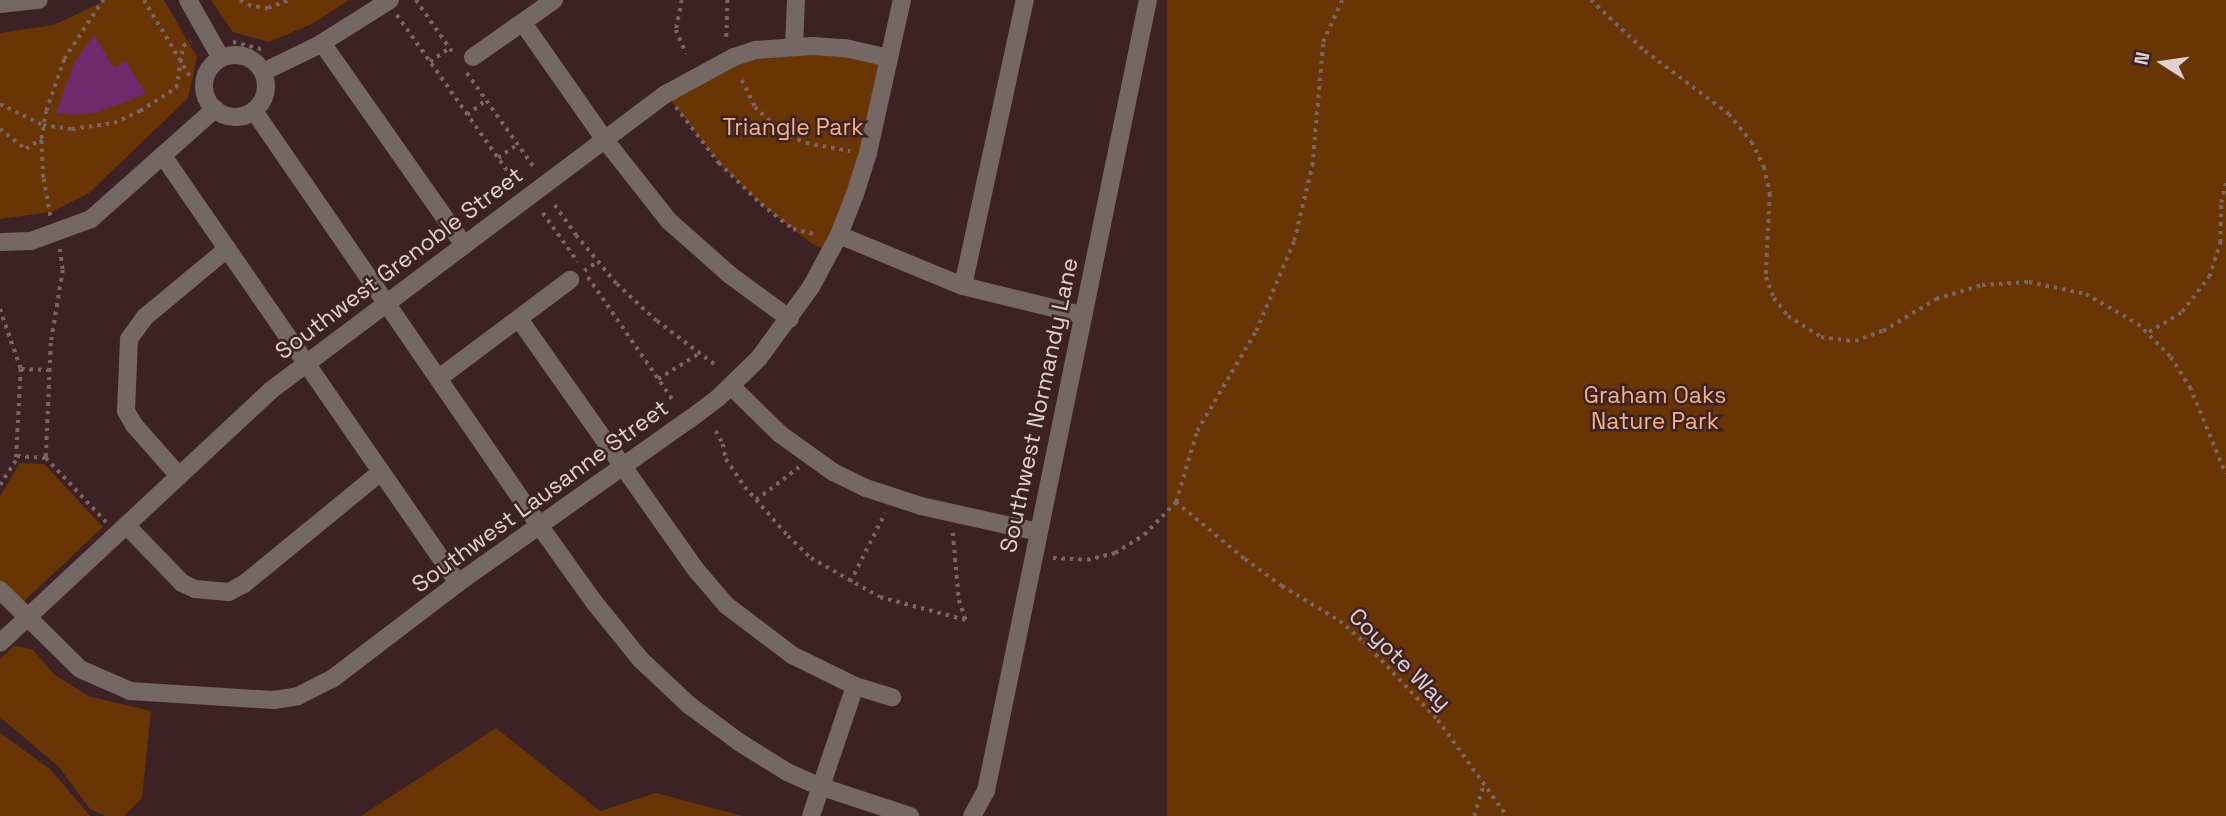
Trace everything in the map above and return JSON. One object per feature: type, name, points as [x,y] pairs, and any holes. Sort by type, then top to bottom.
[{"type":"street","points":[[0,4],[39,0]]},
{"type":"street","points":[[188,0],[221,58]]},
{"type":"street","points":[[473,57],[554,0]]},
{"type":"street","points":[[794,47],[796,0]]},
{"type":"street","name":"Southwest Lausanne Street","points":[[0,590],[80,669],[130,691],[274,700],[298,696],[332,679],[458,583],[731,386],[759,358],[811,287],[839,235],[868,153],[902,0]]},
{"type":"street","points":[[962,286],[1025,0]]},
{"type":"street","name":"Southwest Normandy Lane","points":[[972,816],[986,791],[1147,0]]},
{"type":"street","points":[[263,72],[322,43],[389,1]]},
{"type":"street","points":[[523,23],[605,140],[669,221],[730,275],[790,319]]},
{"type":"street","points":[[322,43],[464,245]]},
{"type":"street","name":"Southwest Grenoble Street","points":[[0,643],[261,399],[666,94],[734,57],[756,50],[794,47],[845,48],[889,58]]},
{"type":"street","points":[[239,55],[249,58],[263,72],[267,84],[265,95],[254,111],[237,117],[215,109],[207,99],[205,78],[210,68],[221,58],[239,55]]},
{"type":"street","points":[[0,242],[31,241],[91,219],[215,109]]},
{"type":"street","points":[[254,111],[539,525],[594,603],[641,660],[689,705],[739,743],[788,772],[819,786],[910,816]]},
{"type":"street","points":[[163,156],[458,583]]},
{"type":"street","points":[[839,235],[962,286],[1082,315]]},
{"type":"street","points":[[179,476],[134,425],[126,411],[129,339],[145,317],[227,249]]},
{"type":"street","points":[[439,378],[577,275]]},
{"type":"street","points":[[519,319],[697,571],[726,605],[792,655],[855,687],[892,697]]},
{"type":"street","points":[[731,386],[780,434],[834,472],[892,498],[1038,532]]},
{"type":"street","points":[[122,530],[182,583],[195,589],[229,592],[244,584],[381,472]]},
{"type":"street","points":[[811,816],[819,786],[855,687]]},
{"type":"path","points":[[52,221],[43,178],[43,125],[52,87],[64,60],[103,0]]},
{"type":"path","points":[[144,0],[191,78]]},
{"type":"path","points":[[240,0],[248,5],[268,8],[290,0]]},
{"type":"path","points":[[416,0],[546,183]]},
{"type":"path","points":[[682,0],[676,30],[686,54]]},
{"type":"path","points":[[726,37],[727,0]]},
{"type":"path","points":[[1048,557],[1087,560],[1115,553],[1144,536],[1176,502],[1197,431],[1265,313],[1294,241],[1313,156],[1323,43],[1342,0]]},
{"type":"path","points":[[1591,0],[1645,51],[1729,114],[1752,142],[1764,167],[1770,194],[1766,277],[1777,305],[1795,321],[1809,331],[1833,341],[1862,340],[1948,295],[1982,285],[2017,282],[2052,285],[2087,295],[2118,310],[2149,332],[2171,357],[2190,387],[2226,474]]},
{"type":"path","points":[[389,1],[527,199]]},
{"type":"path","points":[[0,104],[43,125],[87,128],[128,118],[176,88],[184,46],[193,39]]},
{"type":"path","points":[[225,39],[258,49],[276,49]]},
{"type":"path","points":[[430,62],[449,48]]},
{"type":"path","points":[[742,80],[763,117],[793,138],[868,153]]},
{"type":"path","points":[[467,115],[486,100]]},
{"type":"path","points":[[679,111],[719,163],[761,204],[793,229],[814,234]]},
{"type":"path","points":[[0,129],[26,149],[41,139]]},
{"type":"path","points":[[498,158],[517,144]]},
{"type":"path","points":[[2149,332],[2182,312],[2209,277],[2220,243],[2221,203],[2226,182]]},
{"type":"path","points":[[555,205],[598,262],[657,321],[718,366]]},
{"type":"path","points":[[543,213],[577,275],[674,403]]},
{"type":"path","points":[[46,458],[51,343],[63,270],[60,249]]},
{"type":"path","points":[[577,275],[598,262]]},
{"type":"path","points":[[0,309],[21,369],[16,456],[0,486]]},
{"type":"path","points":[[658,379],[700,353]]},
{"type":"path","points":[[21,369],[50,370]]},
{"type":"path","points":[[716,431],[723,444],[726,459],[756,500],[811,558],[850,582],[889,600],[967,620],[959,600],[954,564],[952,536],[957,514]]},
{"type":"path","points":[[16,456],[46,458],[122,530]]},
{"type":"path","points":[[756,500],[811,457]]},
{"type":"path","points":[[850,582],[892,498]]},
{"type":"path","name":"Coyote Way","points":[[1176,502],[1245,559],[1282,586],[1340,621],[1364,642],[1432,713],[1507,816]]},
{"type":"path","points":[[1474,816],[1483,786]]},
{"type":"green space","points":[[106,0],[164,0],[197,57],[188,98],[89,193],[51,212],[0,219],[0,33],[54,25]]},
{"type":"green space","points":[[211,0],[349,0],[312,24],[269,42],[233,32]]},
{"type":"green space","name":"Graham Oaks Nature Park","points":[[1167,0],[2226,0],[2226,816],[1167,816]]},
{"type":"green space","name":"Triangle Park","points":[[756,50],[889,58],[830,252],[811,243],[761,204],[719,163],[666,94]]},
{"type":"green space","points":[[20,463],[44,464],[103,527],[21,604],[0,585],[0,496]]},
{"type":"green space","points":[[14,646],[32,649],[55,675],[88,696],[151,711],[142,798],[124,816],[106,816],[90,809],[59,767],[0,717],[0,659]]},
{"type":"green space","points":[[496,728],[600,811],[656,793],[743,816],[361,816]]},
{"type":"green space","points":[[0,733],[50,769],[90,816],[0,816]]},
{"type":"shaded area","points":[[94,35],[114,68],[126,61],[146,94],[96,113],[56,113],[74,63]]}]
